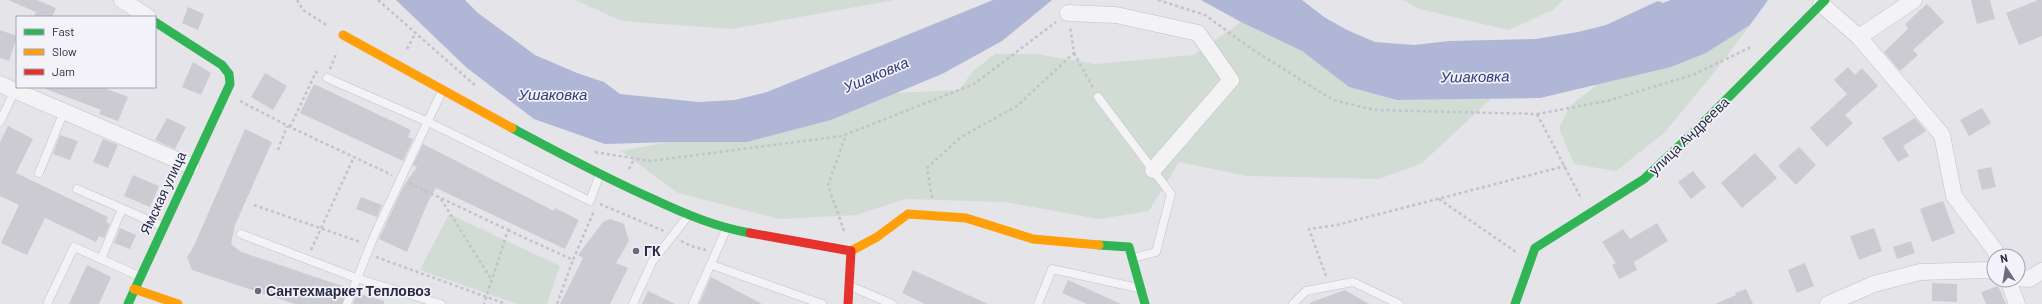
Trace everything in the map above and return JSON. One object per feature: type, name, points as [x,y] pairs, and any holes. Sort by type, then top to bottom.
[{"type":"street","points":[[122,0],[146,16]]},
{"type":"street","points":[[1859,37],[1914,0]]},
{"type":"street","points":[[1823,2],[1859,37],[1942,135],[1954,196],[1993,248]]},
{"type":"street","name":"улица Андреева","points":[[1530,261],[1535,248],[1644,179],[1695,131],[1823,2]]},
{"type":"street","points":[[1068,13],[1116,15],[1198,33],[1231,80],[1153,170]]},
{"type":"street","name":"Ямская улица","points":[[128,304],[230,84],[229,74],[222,66],[156,23]]},
{"type":"street","points":[[343,35],[604,177],[688,215],[726,229],[851,251],[877,237],[908,214],[966,218],[1033,239],[1129,247],[1145,304]]},
{"type":"street","points":[[0,84],[191,166]]},
{"type":"street","points":[[848,304],[851,251]]},
{"type":"street","points":[[1515,304],[1530,261]]},
{"type":"street","points":[[1828,304],[1874,284],[1920,272],[1986,270]]},
{"type":"street","points":[[2026,279],[2029,279],[2042,271]]},
{"type":"street","points":[[2011,288],[2017,304]]},
{"type":"street","points":[[134,289],[178,304]]},
{"type":"lane","points":[[327,78],[428,122],[590,201],[604,177]]},
{"type":"lane","points":[[0,122],[15,90]]},
{"type":"lane","points":[[347,304],[368,250],[442,90]]},
{"type":"lane","points":[[1098,97],[1171,194],[1156,252],[1132,258]]},
{"type":"lane","points":[[39,172],[64,111]]},
{"type":"lane","points":[[77,189],[163,226]]},
{"type":"lane","points":[[101,259],[122,209]]},
{"type":"lane","points":[[633,304],[652,262],[688,215]]},
{"type":"lane","points":[[693,304],[712,265],[726,229]]},
{"type":"lane","points":[[241,234],[356,278],[441,304]]},
{"type":"lane","points":[[48,302],[74,247],[140,276]]},
{"type":"lane","points":[[712,265],[822,304]]},
{"type":"lane","points":[[1038,304],[1052,269],[1141,288]]},
{"type":"lane","points":[[1294,304],[1306,291],[1354,282],[1399,304]]},
{"type":"lane","points":[[849,286],[892,304]]},
{"type":"path","points":[[278,150],[288,126],[316,72],[327,78],[343,35],[303,10],[297,0]]},
{"type":"path","points":[[378,0],[483,92]]},
{"type":"path","points":[[1158,0],[1204,15],[1253,50],[1333,100],[1376,110],[1537,114],[1607,101],[1687,76],[1753,46],[1772,54]]},
{"type":"path","points":[[589,151],[650,161],[846,135],[974,84],[1068,13],[1074,53],[1098,97]]},
{"type":"path","points":[[935,216],[927,168],[962,136],[1017,106],[1074,53]]},
{"type":"path","points":[[225,94],[288,126],[394,176]]},
{"type":"path","points":[[1537,114],[1590,213]]},
{"type":"path","points":[[846,135],[828,185],[851,251]]},
{"type":"path","points":[[307,259],[354,157]]},
{"type":"path","points":[[1329,286],[1309,229],[1337,225],[1565,166]]},
{"type":"path","points":[[557,304],[573,260],[598,203],[604,177]]},
{"type":"path","points":[[407,182],[573,260]]},
{"type":"path","points":[[440,198],[492,279]]},
{"type":"path","points":[[1439,199],[1530,261]]},
{"type":"path","points":[[598,203],[668,233]]},
{"type":"path","points":[[254,205],[321,229],[368,250],[506,304]]},
{"type":"path","points":[[484,304],[508,230]]},
{"type":"shaded area","points":[[575,0],[895,0],[732,29],[622,21]]},
{"type":"shaded area","points":[[1403,0],[1563,0],[1553,10],[1508,30],[1420,9]]},
{"type":"shaded area","points":[[1241,22],[1302,51],[1349,87],[1397,100],[1491,99],[1422,163],[1379,179],[1247,176],[1179,162],[1149,211],[1099,219],[1005,202],[905,199],[856,215],[780,219],[678,193],[621,151],[669,142],[747,142],[831,120],[896,93],[959,90],[973,71],[995,54],[1037,54],[1095,64],[1194,55]]},
{"type":"shaded area","points":[[1750,25],[1712,75],[1664,133],[1616,171],[1574,164],[1559,128],[1570,106],[1599,83],[1671,67],[1706,53]]},
{"type":"shaded area","points":[[449,214],[560,266],[547,304],[517,304],[420,270]]},
{"type":"water","name":"Ушаковка","points":[[396,0],[465,0],[478,13],[535,55],[577,73],[604,82],[620,94],[699,102],[735,100],[767,92],[993,0],[1052,0],[1002,41],[942,74],[831,120],[747,142],[605,144],[534,119],[467,68]]},
{"type":"water","name":"Ушаковка","points":[[1201,0],[1302,0],[1324,17],[1347,30],[1375,42],[1414,45],[1449,41],[1536,39],[1578,32],[1606,25],[1658,1],[1663,3],[1671,0],[1768,0],[1750,25],[1706,53],[1671,67],[1540,98],[1397,100],[1349,87],[1302,51],[1241,22]]},
{"type":"building","points":[[8,0],[37,0],[56,8],[52,16],[34,16],[36,12]]},
{"type":"building","points":[[1971,0],[1990,0],[1995,19],[1977,24]]},
{"type":"building","points":[[2038,0],[2042,0],[2042,36],[2019,45],[2006,13]]},
{"type":"building","points":[[1927,4],[1944,22],[1913,50],[1918,55],[1900,71],[1884,52],[1908,29],[1905,24]]},
{"type":"building","points":[[188,7],[204,14],[198,30],[182,23]]},
{"type":"building","points":[[0,30],[16,36],[16,39],[9,61],[0,58]]},
{"type":"building","points":[[193,62],[211,73],[201,95],[182,87]]},
{"type":"building","points":[[1848,67],[1855,75],[1862,68],[1878,86],[1845,115],[1853,123],[1827,147],[1810,128],[1847,94],[1834,80]]},
{"type":"building","points":[[265,73],[287,86],[273,110],[251,97]]},
{"type":"building","points":[[314,84],[411,130],[408,137],[413,139],[403,161],[300,113]]},
{"type":"building","points":[[105,88],[128,97],[118,121],[99,114],[101,110],[46,89]]},
{"type":"building","points":[[1982,108],[1991,123],[1969,136],[1960,120]]},
{"type":"building","points":[[167,118],[186,127],[175,149],[155,140]]},
{"type":"building","points":[[1915,118],[1926,131],[1903,146],[1909,156],[1898,162],[1882,138]]},
{"type":"building","points":[[8,126],[33,139],[16,173],[108,217],[106,222],[110,224],[104,238],[99,236],[96,242],[45,218],[27,255],[1,243],[19,205],[0,196],[0,142]]},
{"type":"building","points":[[245,129],[272,142],[235,225],[231,244],[241,252],[348,288],[342,304],[295,304],[192,270],[187,257],[193,248]]},
{"type":"building","points":[[60,135],[78,141],[70,160],[53,154]]},
{"type":"building","points":[[103,139],[118,145],[108,168],[93,162]]},
{"type":"building","points":[[423,144],[554,211],[555,208],[579,220],[565,249],[436,188],[428,202],[407,252],[379,239],[404,185],[417,167],[413,165]]},
{"type":"building","points":[[1799,147],[1816,165],[1796,185],[1778,166]]},
{"type":"building","points":[[1755,153],[1777,178],[1742,208],[1721,183]]},
{"type":"building","points":[[1991,167],[1996,187],[1982,190],[1977,170]]},
{"type":"building","points":[[1693,171],[1706,187],[1691,199],[1678,182]]},
{"type":"building","points":[[133,175],[159,186],[150,207],[124,196]]},
{"type":"building","points":[[361,197],[382,205],[377,217],[356,209]]},
{"type":"building","points":[[1943,201],[1955,233],[1932,242],[1920,209]]},
{"type":"building","points":[[610,219],[624,224],[629,241],[616,263],[628,268],[610,304],[560,304],[583,258],[578,255],[603,222]]},
{"type":"building","points":[[1657,223],[1668,241],[1634,262],[1637,270],[1619,279],[1612,265],[1616,263],[1602,242],[1623,229],[1630,239]]},
{"type":"building","points":[[120,228],[136,235],[130,249],[114,243]]},
{"type":"building","points":[[1874,228],[1882,251],[1859,260],[1850,236]]},
{"type":"building","points":[[1911,241],[1915,253],[1897,259],[1893,247]]},
{"type":"building","points":[[1805,263],[1814,286],[1797,293],[1788,270]]},
{"type":"building","points":[[87,265],[111,277],[99,304],[69,304]]},
{"type":"building","points":[[913,270],[988,304],[925,304],[902,293]]},
{"type":"building","points":[[711,277],[762,304],[699,304]]},
{"type":"building","points":[[1068,280],[1121,304],[1087,304],[1062,293]]},
{"type":"building","points":[[1932,283],[1957,284],[1957,302],[1932,301]]},
{"type":"building","points":[[1992,288],[1999,288],[2006,304],[1986,304],[1981,292]]},
{"type":"building","points":[[1746,289],[1753,304],[1715,304],[1736,295],[1735,293]]},
{"type":"building","points":[[1345,290],[1369,304],[1309,303]]},
{"type":"building","points":[[648,291],[675,304],[642,304]]},
{"type":"building","points":[[357,293],[384,301],[384,304],[353,304]]},
{"type":"traffic: fast","points":[[1515,304],[1535,248],[1644,179],[1695,131],[1825,0]]},
{"type":"traffic: fast","points":[[128,304],[230,84],[229,74],[222,65],[156,23]]},
{"type":"traffic: fast","points":[[512,128],[600,174],[677,210],[713,224],[750,233]]},
{"type":"traffic: fast","points":[[1099,245],[1129,247],[1145,304]]},
{"type":"traffic: slow","points":[[343,35],[512,128]]},
{"type":"traffic: slow","points":[[851,251],[877,237],[908,214],[966,218],[1033,239],[1099,245]]},
{"type":"traffic: slow","points":[[134,289],[178,304]]},
{"type":"traffic: jam","points":[[750,233],[851,251],[848,304]]},
{"type":"place","name":"ГК","points":[[636,251]]},
{"type":"place","name":"Сантехмаркет Тепловоз","points":[[258,291]]}]
